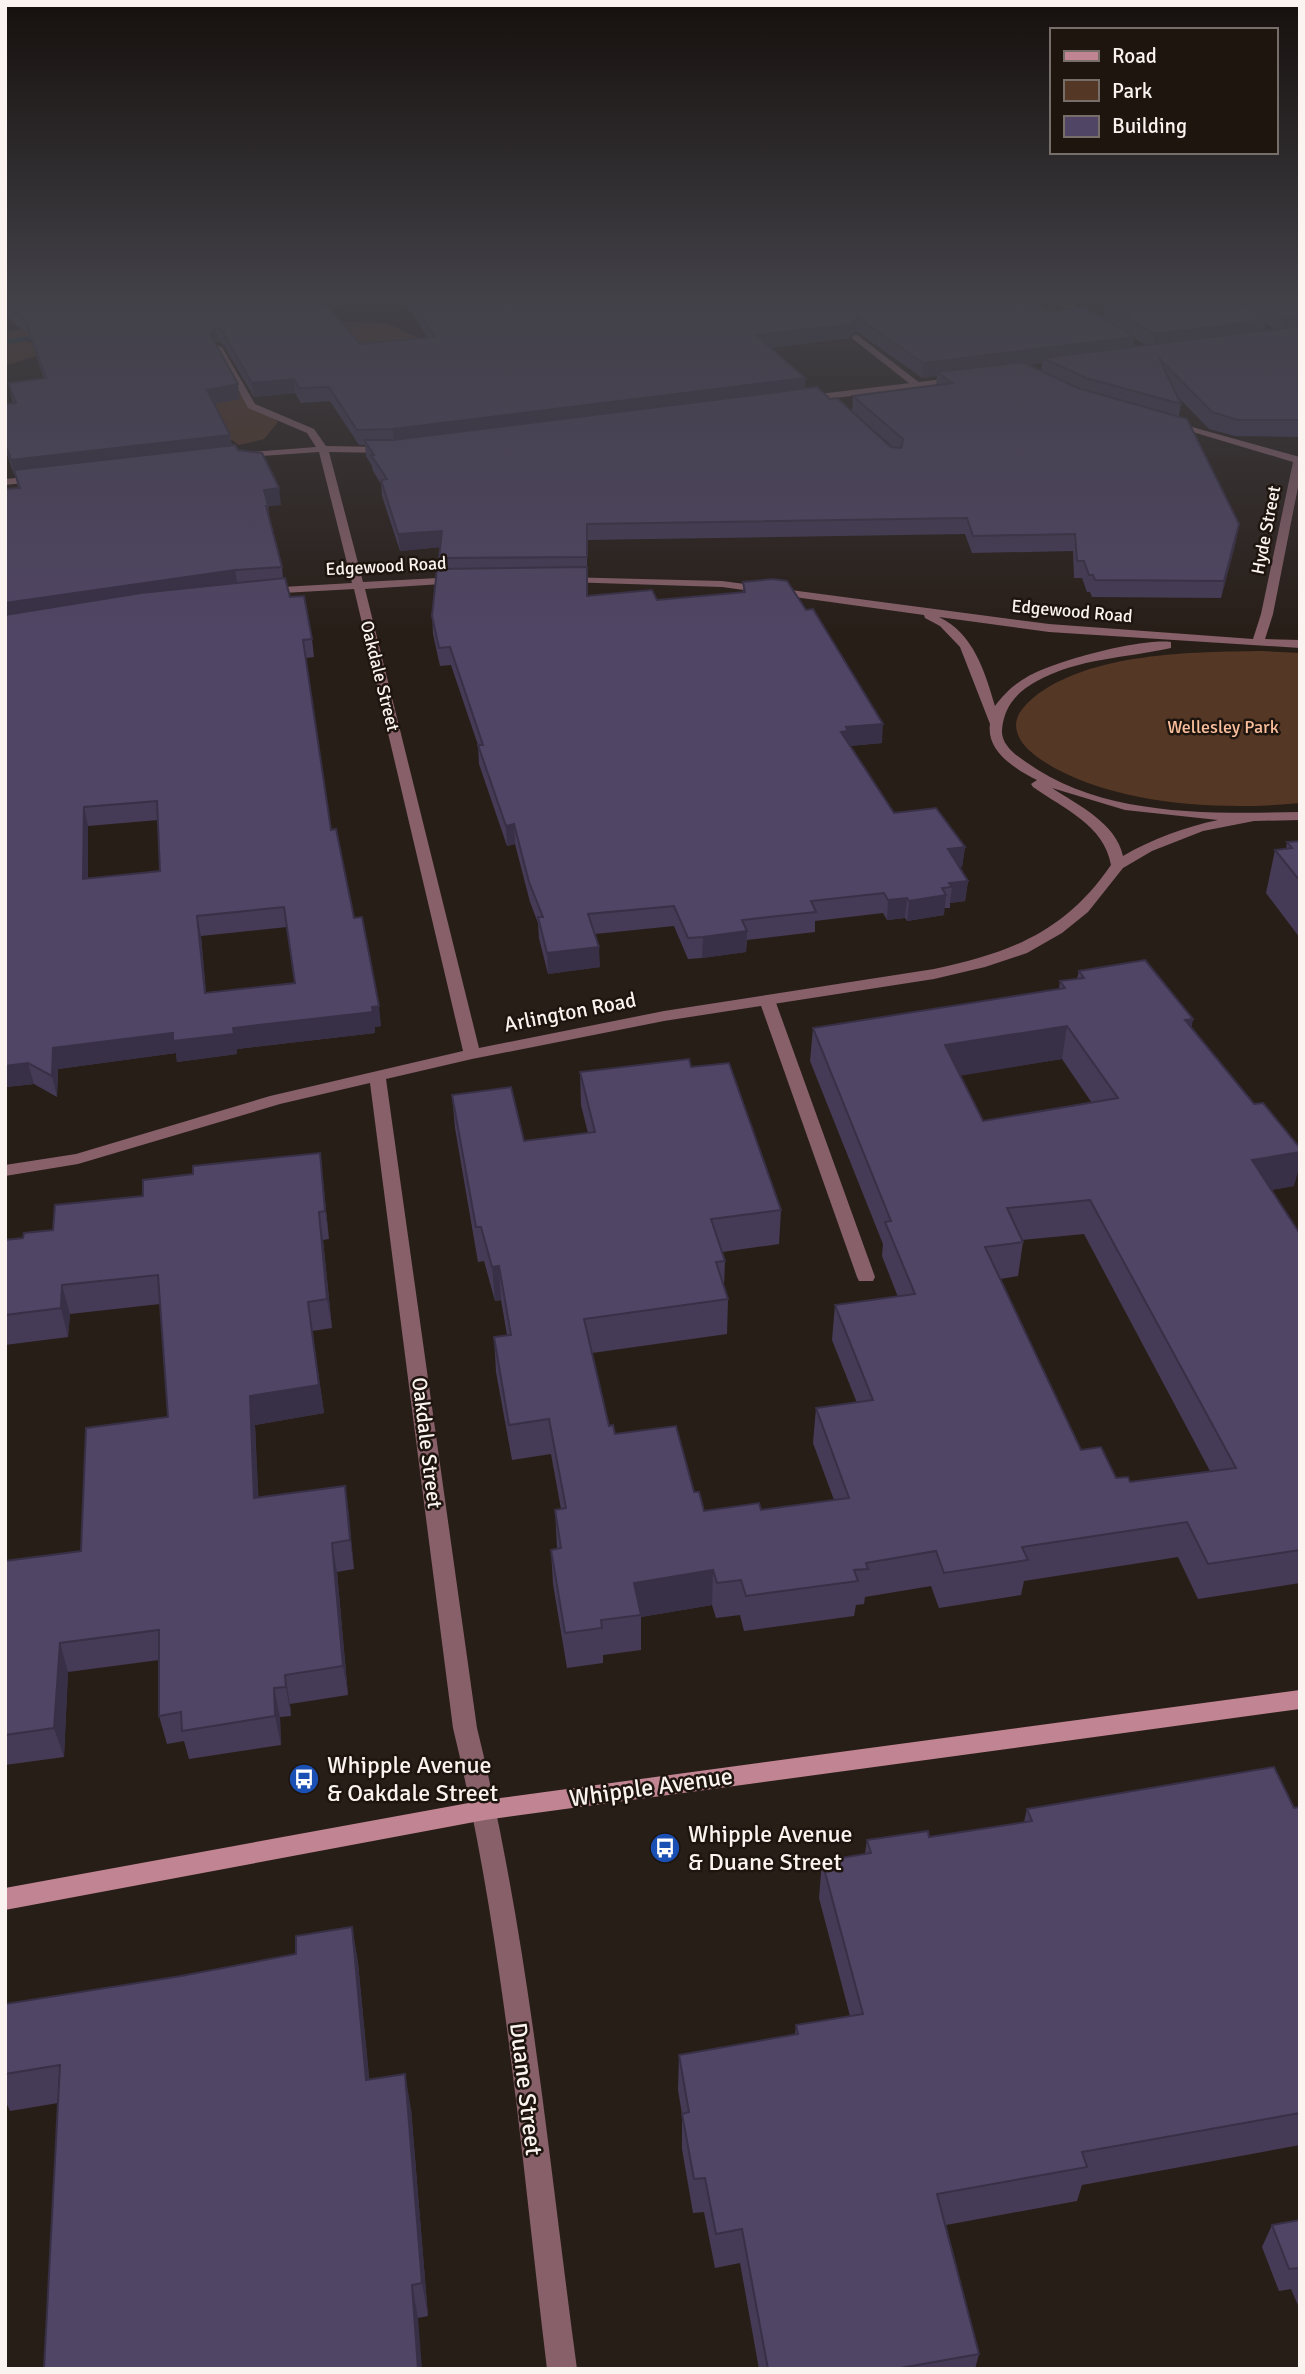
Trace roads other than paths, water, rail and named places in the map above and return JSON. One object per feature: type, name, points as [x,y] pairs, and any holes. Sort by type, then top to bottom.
[{"type":"main road","name":"Whipple Avenue","points":[[5,1899],[485,1810],[1300,1699]]},
{"type":"street","points":[[265,412],[311,430],[323,449]]},
{"type":"street","name":"Hyde Street","points":[[1157,420],[1299,460],[1267,614],[1252,642]]},
{"type":"street","points":[[224,457],[323,449],[394,450]]},
{"type":"street","name":"Oakdale Street","points":[[323,449],[472,1054]]},
{"type":"street","points":[[5,482],[46,478]]},
{"type":"street","name":"Edgewood Road","points":[[548,579],[722,584],[1049,628],[1252,642]]},
{"type":"street","name":"Edgewood Road","points":[[252,592],[358,584],[472,580]]},
{"type":"street","name":"Edgewood Road","points":[[895,607],[935,618],[961,637],[972,652],[993,721],[996,740]]},
{"type":"street","points":[[993,721],[1001,702],[1018,688],[1039,676],[1068,665],[1144,648],[1252,642],[1300,644]]},
{"type":"street","points":[[996,740],[1011,758],[1034,773],[1068,790],[1109,802],[1179,813],[1252,817],[1300,816]]},
{"type":"street","points":[[996,740],[1014,765],[1113,841],[1118,853],[1118,865]]},
{"type":"street","name":"Arlington Road","points":[[5,1171],[78,1159],[276,1100],[472,1054],[664,1016],[934,974],[980,964],[1022,950],[1058,930],[1083,909],[1118,865],[1172,837],[1199,828],[1252,817]]},
{"type":"street","points":[[767,1000],[866,1277]]},
{"type":"street","name":"Oakdale Street","points":[[377,1076],[465,1728],[485,1810]]},
{"type":"street","name":"Duane Street","points":[[485,1810],[502,1900],[562,2369]]},
{"type":"place","name":"Whipple Avenue & Oakdale Street","points":[[304,1779]]},
{"type":"place","name":"Whipple Avenue & Duane Street","points":[[665,1848]]},
{"type":"park label","name":"Wellesley Park","points":[[1223,727]]}]
